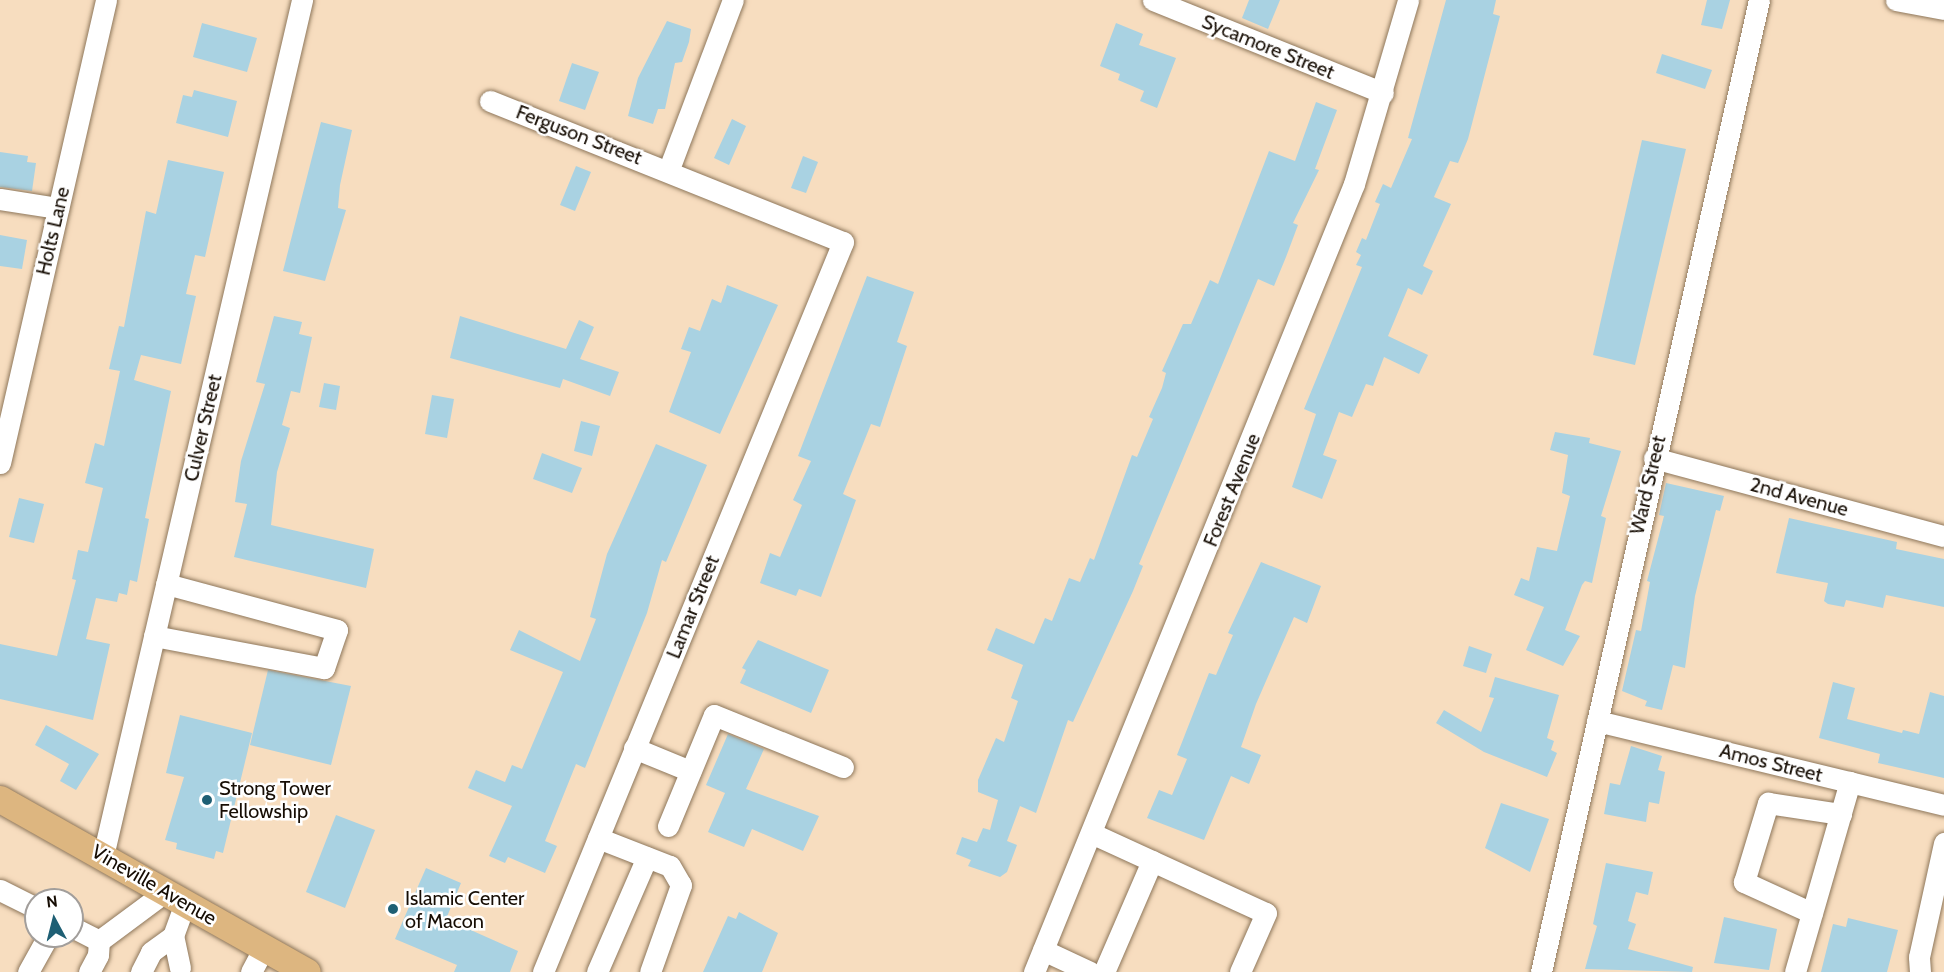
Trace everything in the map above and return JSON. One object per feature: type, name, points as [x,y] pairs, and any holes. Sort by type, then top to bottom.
[{"type":"main road","name":"Vineville Avenue","points":[[0,799],[308,972]]},
{"type":"street","name":"Holts Lane","points":[[0,463],[106,0]]},
{"type":"street","name":"Culver Street","points":[[103,856],[302,0]]},
{"type":"street","points":[[669,169],[733,0]]},
{"type":"street","name":"Sycamore Street","points":[[1153,0],[1383,93]]},
{"type":"street","name":"Forest Avenue","points":[[1034,972],[1288,355],[1354,184],[1383,93],[1408,0]]},
{"type":"street","name":"Ward Street","points":[[1541,972],[1654,458],[1759,0]]},
{"type":"street","points":[[1896,0],[1944,9]]},
{"type":"street","name":"Ferguson Street","points":[[490,101],[669,169],[843,242]]},
{"type":"street","points":[[0,199],[58,208]]},
{"type":"street","name":"Lamar Street","points":[[543,972],[843,242]]},
{"type":"street","name":"2nd Avenue","points":[[1654,458],[1944,536]]},
{"type":"street","points":[[154,636],[324,668],[337,630],[166,584]]},
{"type":"street","points":[[668,826],[714,715],[843,767]]},
{"type":"street","name":"Amos Street","points":[[1597,721],[1944,805]]},
{"type":"street","points":[[634,748],[690,771]]},
{"type":"street","points":[[1795,972],[1850,782]]},
{"type":"street","points":[[1812,913],[1744,882],[1768,803],[1841,814]]},
{"type":"street","points":[[1091,833],[1266,913],[1240,972]]},
{"type":"street","points":[[598,838],[670,866],[681,885],[650,972]]},
{"type":"street","points":[[1920,972],[1919,957],[1944,843]]},
{"type":"street","points":[[597,972],[647,857]]},
{"type":"street","points":[[1104,972],[1152,861]]},
{"type":"street","points":[[0,890],[24,902]]},
{"type":"street","points":[[175,897],[173,936],[180,968]]},
{"type":"street","points":[[89,972],[99,940],[175,897]]},
{"type":"street","points":[[84,933],[99,940]]},
{"type":"street","points":[[141,972],[151,952],[173,936]]},
{"type":"street","points":[[28,972],[41,948]]},
{"type":"street","points":[[251,972],[264,948]]},
{"type":"street","points":[[1043,950],[1090,972]]},
{"type":"building","points":[[1249,0],[1280,0],[1268,29],[1242,18]]},
{"type":"building","points":[[1446,0],[1496,0],[1493,14],[1500,16],[1468,139],[1458,163],[1450,161],[1434,197],[1451,204],[1423,266],[1433,271],[1422,295],[1408,288],[1388,336],[1428,355],[1419,374],[1384,357],[1373,386],[1366,384],[1352,417],[1339,412],[1323,455],[1337,460],[1322,499],[1292,487],[1316,414],[1304,409],[1362,267],[1356,265],[1361,255],[1356,252],[1362,238],[1366,240],[1380,204],[1375,202],[1383,184],[1391,188],[1412,139],[1408,138]]},
{"type":"building","points":[[1707,0],[1730,0],[1722,29],[1701,25]]},
{"type":"building","points":[[667,21],[691,29],[682,62],[675,63],[665,109],[658,109],[653,124],[628,116],[638,78]]},
{"type":"building","points":[[202,23],[257,38],[247,72],[193,57]]},
{"type":"building","points":[[1116,23],[1143,34],[1139,45],[1176,58],[1157,108],[1140,101],[1144,91],[1118,80],[1120,74],[1100,66]]},
{"type":"building","points":[[1662,54],[1712,70],[1705,89],[1656,73]]},
{"type":"building","points":[[572,63],[599,72],[585,110],[559,101]]},
{"type":"building","points":[[194,90],[237,101],[228,137],[176,123],[183,95],[192,97]]},
{"type":"building","points":[[1316,102],[1337,110],[1315,169],[1319,170],[1293,223],[1298,225],[1286,257],[1274,286],[1258,279],[1139,564],[1143,566],[1133,591],[1073,722],[1068,720],[1036,813],[1020,806],[1007,841],[1017,845],[1007,872],[1000,877],[968,866],[971,860],[956,854],[962,837],[977,842],[983,828],[990,830],[998,800],[978,792],[978,780],[996,738],[1004,742],[1018,701],[1011,698],[1023,665],[987,650],[996,628],[1034,644],[1045,618],[1052,621],[1069,578],[1080,582],[1090,558],[1094,560],[1132,455],[1137,457],[1153,419],[1149,417],[1166,373],[1162,371],[1183,324],[1191,324],[1210,280],[1218,284],[1269,151],[1295,161]]},
{"type":"building","points":[[732,119],[746,126],[729,165],[714,158]]},
{"type":"building","points":[[321,122],[352,130],[340,185],[338,208],[346,210],[325,281],[283,271]]},
{"type":"building","points":[[1642,140],[1686,149],[1635,365],[1593,355]]},
{"type":"building","points":[[0,152],[28,156],[27,162],[36,163],[32,191],[0,187]]},
{"type":"building","points":[[803,156],[818,162],[806,193],[791,188]]},
{"type":"building","points":[[168,160],[224,172],[205,257],[195,255],[186,294],[196,296],[181,364],[141,355],[134,380],[171,391],[145,518],[149,519],[137,582],[130,580],[127,595],[119,593],[117,602],[96,598],[86,639],[110,644],[93,720],[0,699],[0,644],[57,656],[76,580],[72,579],[78,550],[88,552],[103,488],[85,483],[95,443],[104,446],[120,371],[109,369],[119,326],[124,327],[146,211],[156,214]]},
{"type":"building","points":[[576,166],[591,172],[575,211],[560,205]]},
{"type":"building","points":[[0,235],[27,240],[22,269],[0,266]]},
{"type":"building","points":[[867,276],[914,292],[897,342],[907,346],[880,427],[871,424],[843,494],[856,500],[821,597],[799,589],[796,596],[760,583],[770,553],[780,557],[802,505],[793,500],[811,461],[798,456]]},
{"type":"building","points":[[727,285],[778,305],[720,434],[669,412],[691,352],[681,349],[689,327],[700,331],[712,299],[721,303]]},
{"type":"building","points":[[274,316],[302,322],[299,334],[312,337],[300,393],[291,391],[282,425],[290,428],[277,472],[271,525],[374,549],[366,588],[234,557],[247,504],[235,502],[241,461],[265,384],[256,382]]},
{"type":"building","points":[[460,316],[566,349],[579,320],[594,327],[580,359],[619,372],[610,396],[563,379],[560,388],[450,358]]},
{"type":"building","points":[[324,383],[340,386],[336,410],[319,407]]},
{"type":"building","points":[[432,395],[454,399],[447,438],[425,434]]},
{"type":"building","points":[[581,421],[600,426],[592,456],[574,451]]},
{"type":"building","points":[[1555,432],[1590,438],[1589,443],[1621,451],[1601,516],[1606,518],[1592,583],[1585,581],[1582,585],[1565,630],[1580,636],[1563,666],[1526,650],[1544,607],[1514,595],[1521,578],[1529,581],[1537,547],[1557,551],[1570,496],[1562,493],[1568,455],[1550,450]]},
{"type":"building","points":[[656,444],[707,465],[666,562],[662,560],[647,613],[585,768],[576,764],[545,841],[557,846],[545,873],[508,857],[505,863],[489,856],[512,806],[468,788],[476,770],[505,782],[512,765],[522,769],[563,672],[510,650],[519,630],[580,661],[596,619],[590,617],[607,554]]},
{"type":"building","points":[[542,453],[582,468],[572,493],[533,479]]},
{"type":"building","points":[[1666,483],[1724,496],[1720,511],[1716,510],[1695,596],[1685,668],[1673,665],[1662,710],[1645,706],[1647,701],[1622,691],[1636,630],[1641,631],[1650,582],[1647,581],[1664,516],[1659,515]]},
{"type":"building","points":[[19,498],[44,504],[34,543],[9,537]]},
{"type":"building","points":[[1789,518],[1897,542],[1896,549],[1944,559],[1944,607],[1886,595],[1883,608],[1846,600],[1844,607],[1828,604],[1824,601],[1828,583],[1776,573]]},
{"type":"building","points":[[1261,562],[1321,586],[1307,623],[1294,617],[1256,704],[1241,747],[1261,755],[1249,784],[1231,776],[1204,840],[1147,818],[1159,790],[1172,795],[1187,759],[1177,755],[1209,673],[1216,675],[1233,635],[1228,633]]},
{"type":"building","points":[[758,640],[829,670],[811,713],[740,683],[746,670],[742,668]]},
{"type":"building","points":[[1469,646],[1492,654],[1486,673],[1463,666]]},
{"type":"building","points":[[268,670],[351,686],[331,765],[250,745]]},
{"type":"building","points":[[1495,677],[1559,695],[1547,738],[1554,741],[1551,750],[1557,753],[1547,777],[1484,752],[1436,723],[1444,710],[1481,732],[1494,698],[1489,697]]},
{"type":"building","points":[[1833,682],[1855,688],[1847,719],[1902,733],[1903,730],[1919,734],[1930,692],[1944,696],[1944,778],[1878,763],[1880,754],[1819,738]]},
{"type":"building","name":"Strong Tower Fellowship","points":[[180,715],[252,733],[223,853],[216,851],[214,859],[176,849],[177,843],[165,840],[184,777],[166,773]]},
{"type":"building","points":[[46,725],[99,754],[76,790],[60,781],[69,764],[35,745]]},
{"type":"building","points":[[728,734],[764,749],[746,789],[819,816],[803,851],[752,829],[744,847],[708,832],[725,793],[706,785]]},
{"type":"building","points":[[1631,746],[1662,756],[1658,770],[1665,772],[1659,804],[1649,802],[1646,822],[1604,814],[1610,783],[1620,785]]},
{"type":"building","points":[[1501,803],[1549,819],[1530,872],[1485,848]]},
{"type":"building","points":[[336,815],[375,830],[345,908],[306,892]]},
{"type":"building","points":[[1606,863],[1653,872],[1648,895],[1636,892],[1628,921],[1636,924],[1628,949],[1693,967],[1692,972],[1585,969],[1597,926],[1593,924]]},
{"type":"building","points":[[426,868],[461,883],[446,919],[518,951],[510,972],[454,972],[457,965],[395,939]]},
{"type":"building","points":[[739,912],[778,933],[762,972],[703,972],[728,916],[736,919]]},
{"type":"building","points":[[1724,917],[1777,929],[1769,970],[1714,963]]},
{"type":"building","points":[[1848,918],[1898,930],[1887,972],[1821,972],[1833,924],[1846,927]]},
{"type":"place","name":"Strong Tower Fellowship","points":[[207,800]]},
{"type":"place","name":"Islamic Center of Macon","points":[[393,909]]}]
